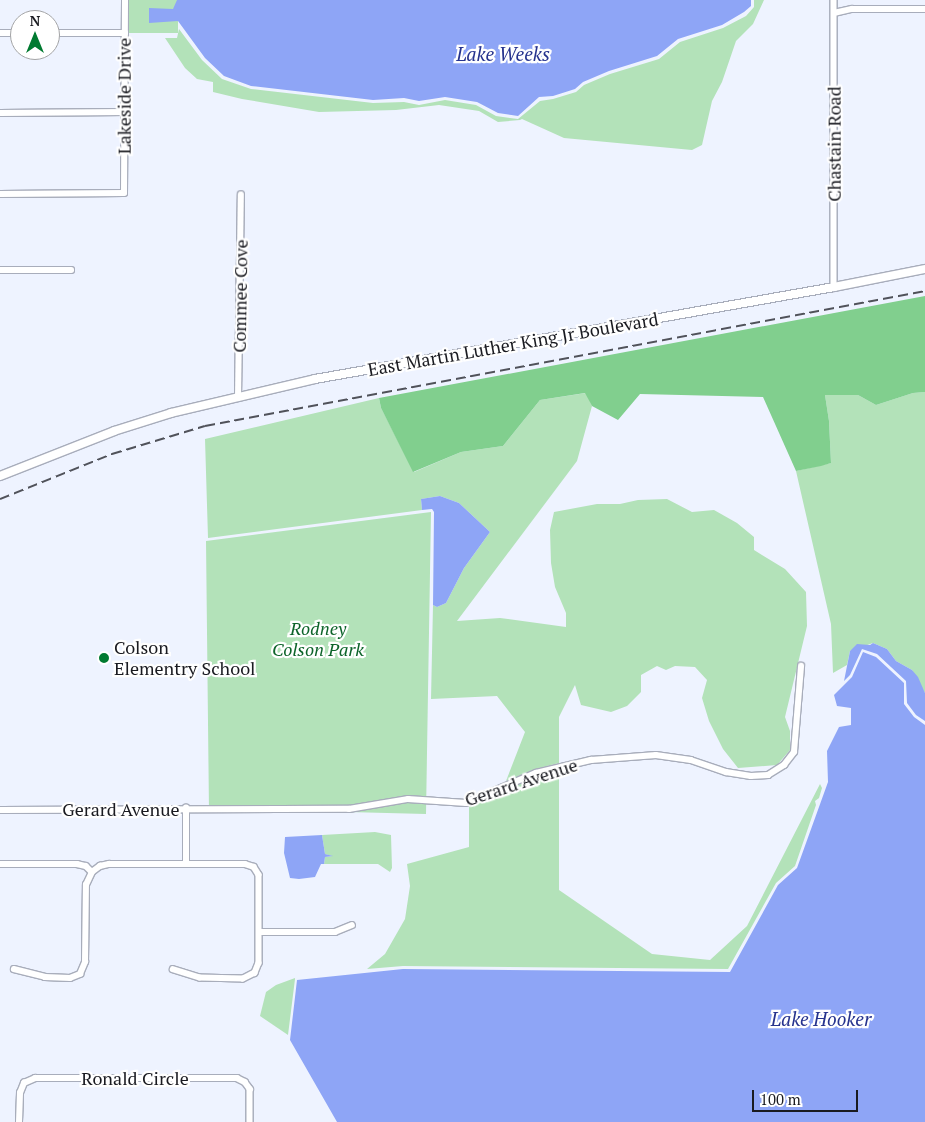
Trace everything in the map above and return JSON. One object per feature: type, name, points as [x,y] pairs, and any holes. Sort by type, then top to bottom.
[{"type":"main road","name":"East Martin Luther King Jr Boulevard","points":[[2,475],[105,435],[171,414],[315,379],[834,287],[925,269]]},
{"type":"street","name":"Lakeside Drive","points":[[0,194],[124,193],[125,0]]},
{"type":"street","name":"Chastain Road","points":[[834,0],[834,287]]},
{"type":"street","points":[[834,12],[852,8],[925,9]]},
{"type":"street","points":[[60,33],[125,32]]},
{"type":"street","points":[[0,113],[125,112]]},
{"type":"street","name":"Commee Cove","points":[[238,398],[241,195]]},
{"type":"street","points":[[0,270],[71,270]]},
{"type":"street","name":"Gerard Avenue","points":[[0,810],[349,809],[408,799],[466,802],[536,773],[591,760],[656,755],[691,760],[726,772],[751,776],[768,775],[784,765],[794,752],[801,666]]},
{"type":"street","points":[[186,808],[186,864]]},
{"type":"street","points":[[0,864],[76,864],[86,866],[92,872]]},
{"type":"street","points":[[14,969],[45,977],[70,978],[80,974],[85,962],[86,885],[92,872],[109,864],[245,864],[254,867],[259,875],[259,963],[255,973],[243,979],[200,978],[173,970]]},
{"type":"street","points":[[259,932],[335,932],[352,925]]},
{"type":"street","name":"Ronald Circle","points":[[19,1122],[20,1093],[24,1083],[35,1078],[236,1078],[245,1082],[250,1089],[250,1122]]},
{"type":"green space","points":[[129,0],[178,0],[178,33],[129,33]]},
{"type":"green space","points":[[754,0],[764,0],[753,24],[736,41],[722,82],[712,101],[702,145],[692,150],[564,138],[522,119],[498,122],[479,111],[439,105],[396,110],[319,112],[242,99],[213,92],[213,82],[197,79],[185,68],[165,38],[177,38],[179,29],[202,60],[222,79],[251,89],[373,103],[404,102],[419,105],[445,100],[476,105],[496,116],[518,119],[540,101],[576,92],[584,85],[610,74],[659,59],[680,42],[723,28],[746,16],[754,7]]},
{"type":"green space","points":[[925,296],[925,392],[913,393],[876,405],[858,395],[825,395],[829,421],[831,463],[796,471],[763,397],[640,394],[618,420],[592,406],[585,393],[540,400],[503,446],[461,452],[413,472],[381,408],[379,398]]},
{"type":"green space","points":[[925,392],[925,693],[912,670],[896,661],[887,649],[873,643],[850,651],[847,665],[833,673],[831,624],[796,471],[831,463],[829,421],[825,395],[858,395],[876,405],[913,393]]},
{"type":"green space","points":[[586,393],[592,406],[577,461],[457,621],[500,618],[566,627],[566,613],[555,587],[551,563],[550,530],[554,512],[597,504],[620,504],[638,500],[667,499],[692,512],[714,510],[737,523],[754,537],[754,550],[785,569],[806,592],[807,626],[785,717],[790,731],[790,750],[777,765],[738,768],[723,749],[709,721],[702,698],[707,680],[695,667],[675,666],[666,670],[657,666],[641,675],[641,692],[627,706],[611,712],[581,705],[575,685],[559,717],[559,763],[535,769],[506,781],[525,732],[497,696],[431,699],[433,605],[437,607],[446,603],[464,568],[490,532],[459,503],[440,496],[421,499],[422,510],[208,538],[205,439],[379,398],[381,408],[414,472],[461,452],[503,446],[540,400]]},
{"type":"green space","name":"Rodney Colson Park","points":[[431,512],[426,814],[309,811],[209,812],[206,541]]},
{"type":"green space","points":[[559,772],[559,890],[652,954],[710,960],[747,926],[820,784],[822,788],[819,798],[815,801],[816,805],[795,866],[776,883],[728,969],[403,966],[367,969],[385,954],[405,919],[410,886],[407,864],[469,847],[469,805],[537,777]]},
{"type":"green space","points":[[375,832],[391,835],[392,868],[390,872],[378,864],[324,864],[325,857],[332,856],[325,854],[322,835]]},
{"type":"green space","points":[[295,978],[288,1035],[260,1016],[266,992],[276,985]]},
{"type":"water","name":"Lake Weeks","points":[[177,0],[751,0],[751,6],[722,25],[678,39],[657,56],[609,71],[583,82],[575,89],[553,96],[539,97],[518,116],[498,113],[477,102],[445,97],[419,101],[404,98],[373,100],[251,86],[224,76],[205,58],[178,21],[149,23],[149,8],[173,9]]},
{"type":"water","points":[[440,496],[459,503],[490,532],[464,568],[446,603],[437,607],[433,605],[434,512],[432,509],[422,510],[421,499]]},
{"type":"water","points":[[873,643],[887,649],[896,661],[912,670],[918,677],[925,693],[925,721],[916,715],[907,703],[906,681],[877,654],[862,649],[850,675],[844,681],[850,651],[857,644],[870,645]]},
{"type":"water","name":"Lake Hooker","points":[[863,652],[876,657],[904,683],[904,704],[914,717],[925,725],[925,1122],[337,1122],[290,1040],[297,980],[403,969],[730,972],[778,885],[797,868],[828,782],[827,751],[839,727],[851,725],[851,708],[837,706],[834,695],[852,677]]},
{"type":"water","points":[[322,835],[325,854],[333,856],[325,857],[324,864],[321,864],[315,877],[290,878],[284,853],[285,837]]},
{"type":"railway","points":[[0,499],[112,454],[205,426],[925,291]]},
{"type":"place","name":"Colson Elementry School","points":[[104,658]]}]
